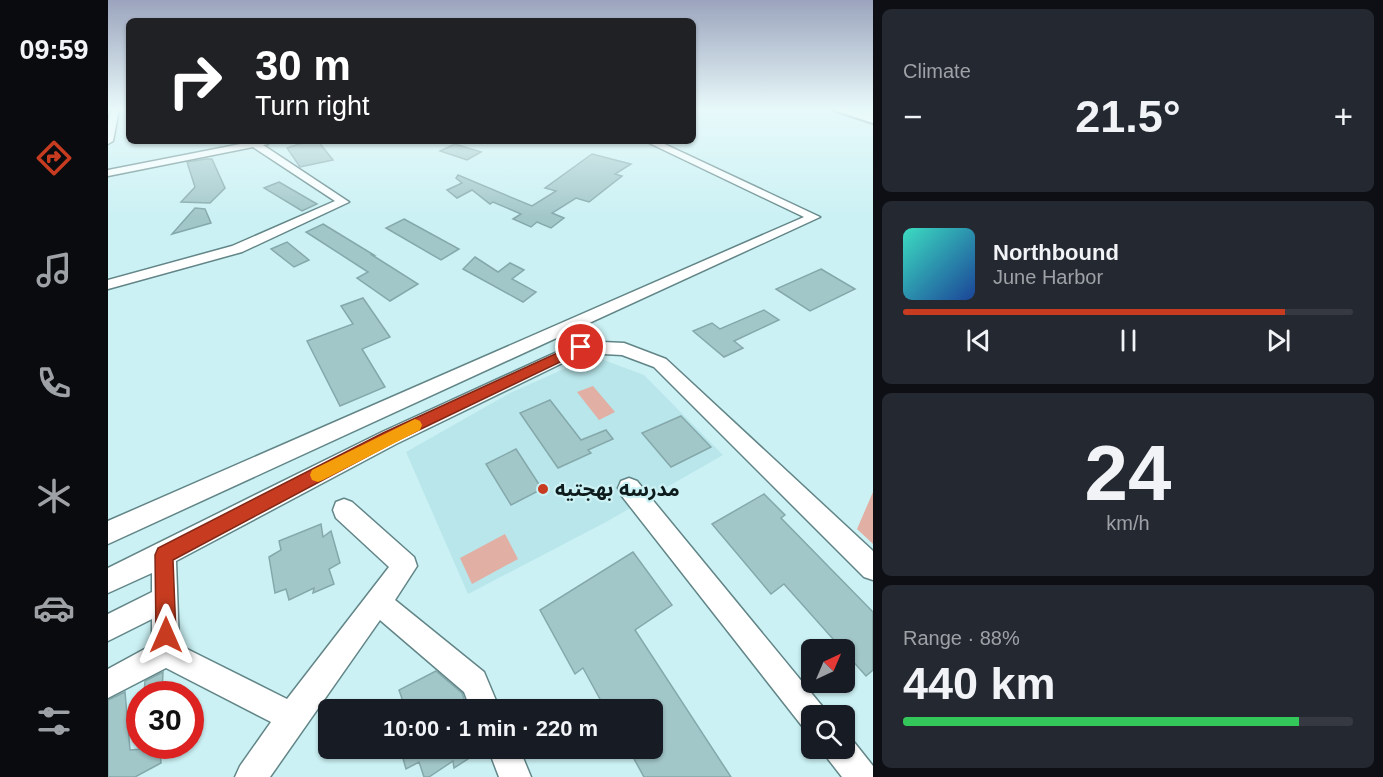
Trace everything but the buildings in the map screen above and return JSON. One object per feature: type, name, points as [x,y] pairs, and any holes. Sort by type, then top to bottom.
[{"type":"street","points":[[108,172],[243,146]]},
{"type":"street","points":[[108,285],[237,249],[343,202],[258,146]]},
{"type":"street","points":[[108,533],[814,217],[661,146]]},
{"type":"street","points":[[108,581],[164,555],[389,438],[581,347],[624,349],[660,363],[873,568]]},
{"type":"street","points":[[628,488],[803,705]]},
{"type":"street","points":[[251,777],[292,717],[405,566],[344,510]]},
{"type":"street","points":[[164,555],[166,653]]},
{"type":"street","points":[[108,628],[166,598]]},
{"type":"street","points":[[378,602],[474,682],[481,699]]},
{"type":"street","points":[[166,653],[292,717]]},
{"type":"street","points":[[108,684],[166,653]]},
{"type":"street","points":[[507,759],[515,777]]},
{"type":"street","points":[[848,759],[862,777]]},
{"type":"shaded area","name":"مدرسه بهجتیه","points":[[593,356],[644,375],[723,455],[606,522],[468,594],[406,452],[510,393]]},
{"type":"shaded area","points":[[593,386],[615,412],[599,420],[577,392]]},
{"type":"shaded area","points":[[873,492],[873,544],[857,529]]},
{"type":"shaded area","points":[[505,534],[518,559],[472,584],[460,558]]},
{"type":"slow traffic","points":[[318,475],[415,425]]},
{"type":"place","name":"مدرسه بهجتیه","points":[[543,489]]},
{"type":"route","points":[[166,635],[164,555],[389,438],[581,347]]}]
